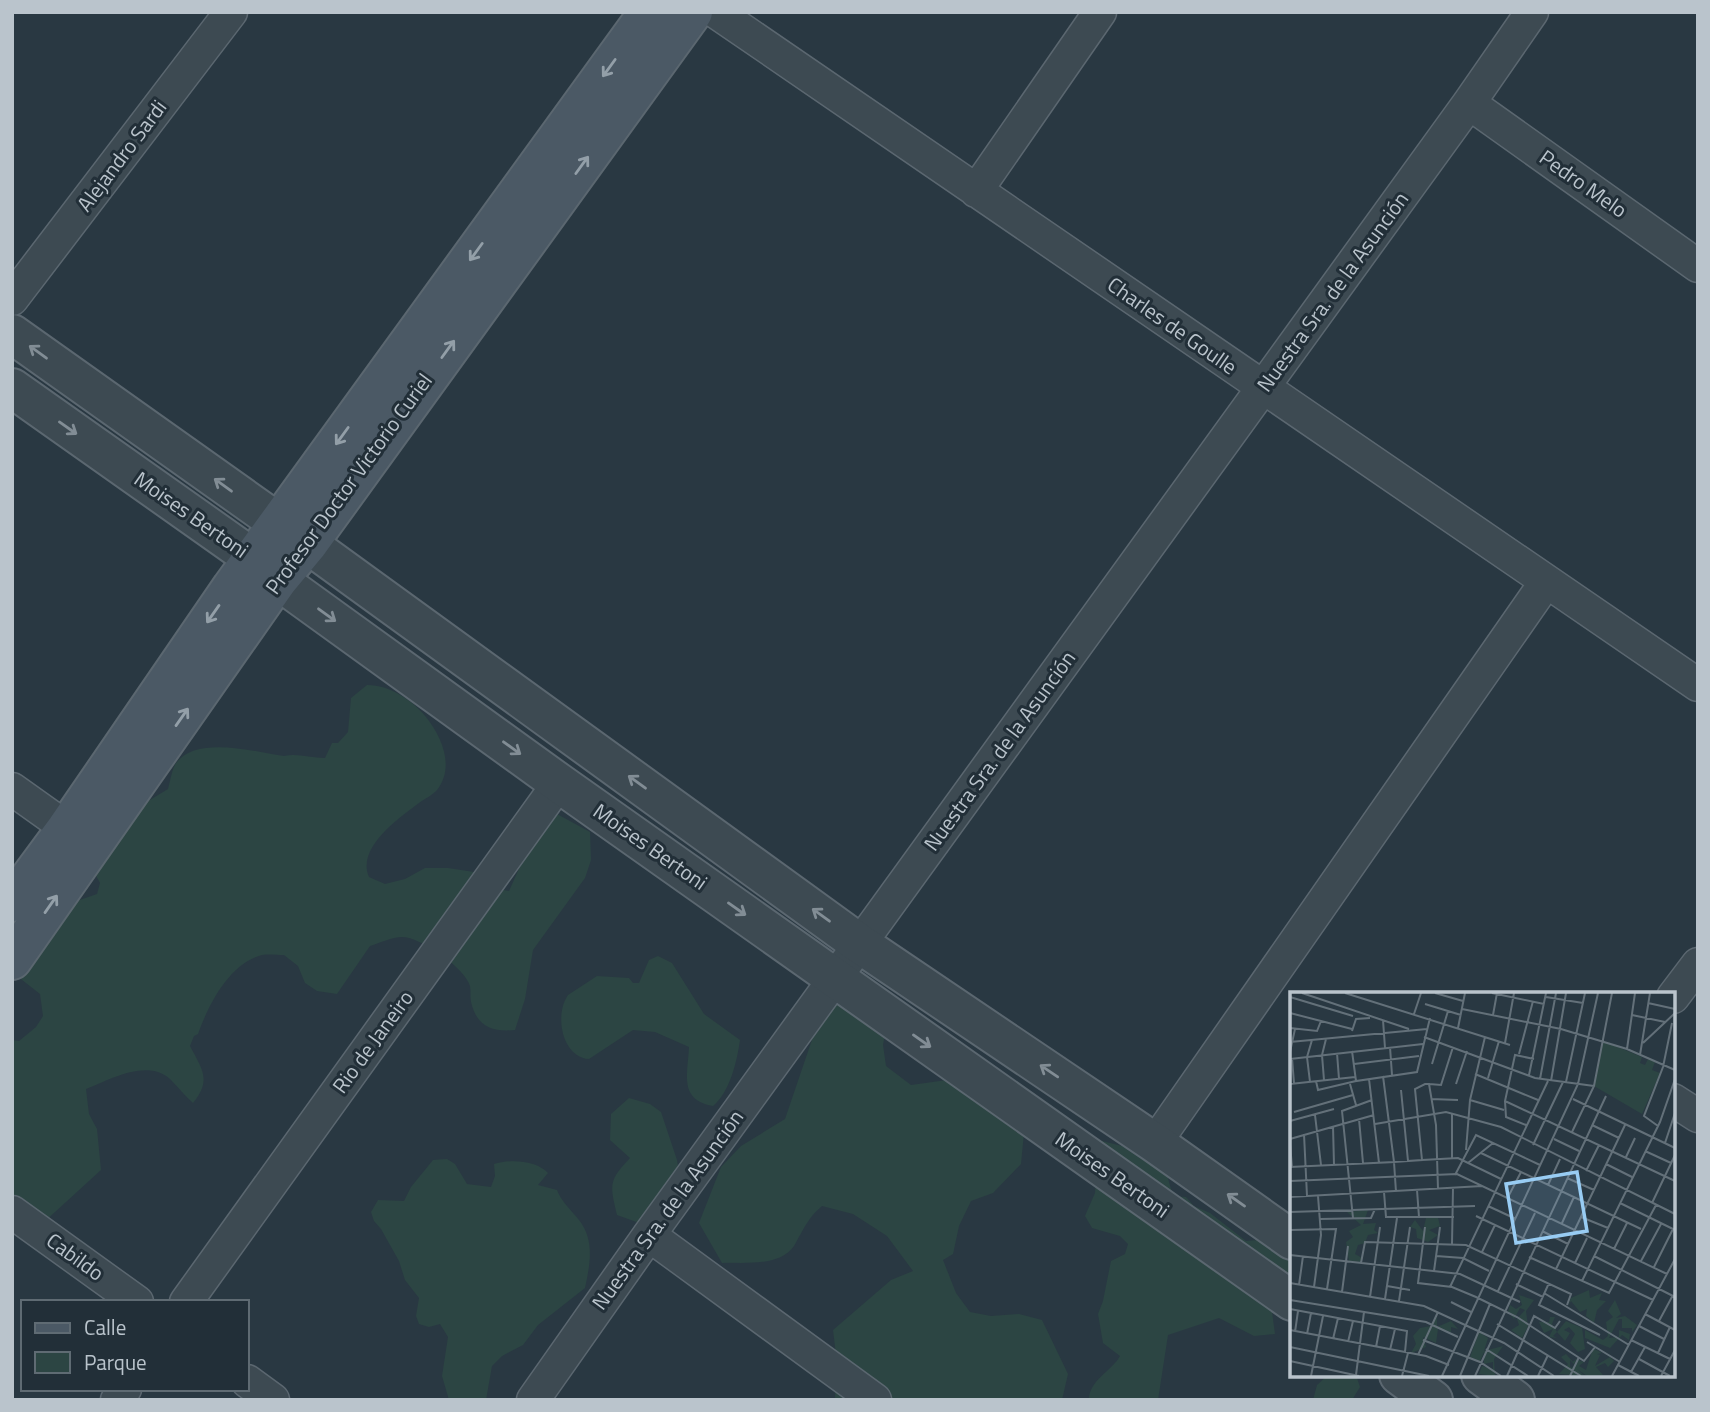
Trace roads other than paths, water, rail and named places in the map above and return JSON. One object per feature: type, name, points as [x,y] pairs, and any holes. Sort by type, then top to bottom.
[{"type":"main road","name":"Profesor Doctor Victorio Curiel","points":[[293,534],[649,12]]},
{"type":"main road","name":"Profesor Doctor Victorio Curiel","points":[[12,960],[79,837],[232,587],[266,569],[693,12]]},
{"type":"main road","name":"Profesor Doctor Victorio Curiel","points":[[12,902],[79,837]]},
{"type":"street","name":"Alejandro Sardi","points":[[12,299],[231,12]]},
{"type":"street","name":"Charles de Goulle","points":[[716,12],[1698,685]]},
{"type":"street","points":[[976,191],[1100,12]]},
{"type":"street","name":"Nuestra Sra. de la Asunción","points":[[533,1400],[649,1235],[1469,103],[1532,12]]},
{"type":"street","name":"Pedro Melo","points":[[1469,103],[1698,266]]},
{"type":"street","name":"Moises Bertoni","points":[[12,334],[860,944],[1155,1143],[1290,1239]]},
{"type":"street","name":"Moises Bertoni","points":[[12,388],[559,783],[1290,1300]]},
{"type":"street","points":[[1155,1143],[1546,582]]},
{"type":"street","name":"Rio de Janeiro","points":[[187,1300],[559,783]]},
{"type":"street","points":[[12,789],[79,837]]},
{"type":"street","points":[[1675,994],[1698,964]]},
{"type":"street","points":[[1675,1101],[1698,1116]]},
{"type":"street","name":"Cabildo","points":[[12,1212],[134,1300]]},
{"type":"street","points":[[649,1235],[875,1400]]},
{"type":"street","points":[[1484,1377],[1515,1400]]},
{"type":"street","points":[[248,1382],[274,1400]]}]
